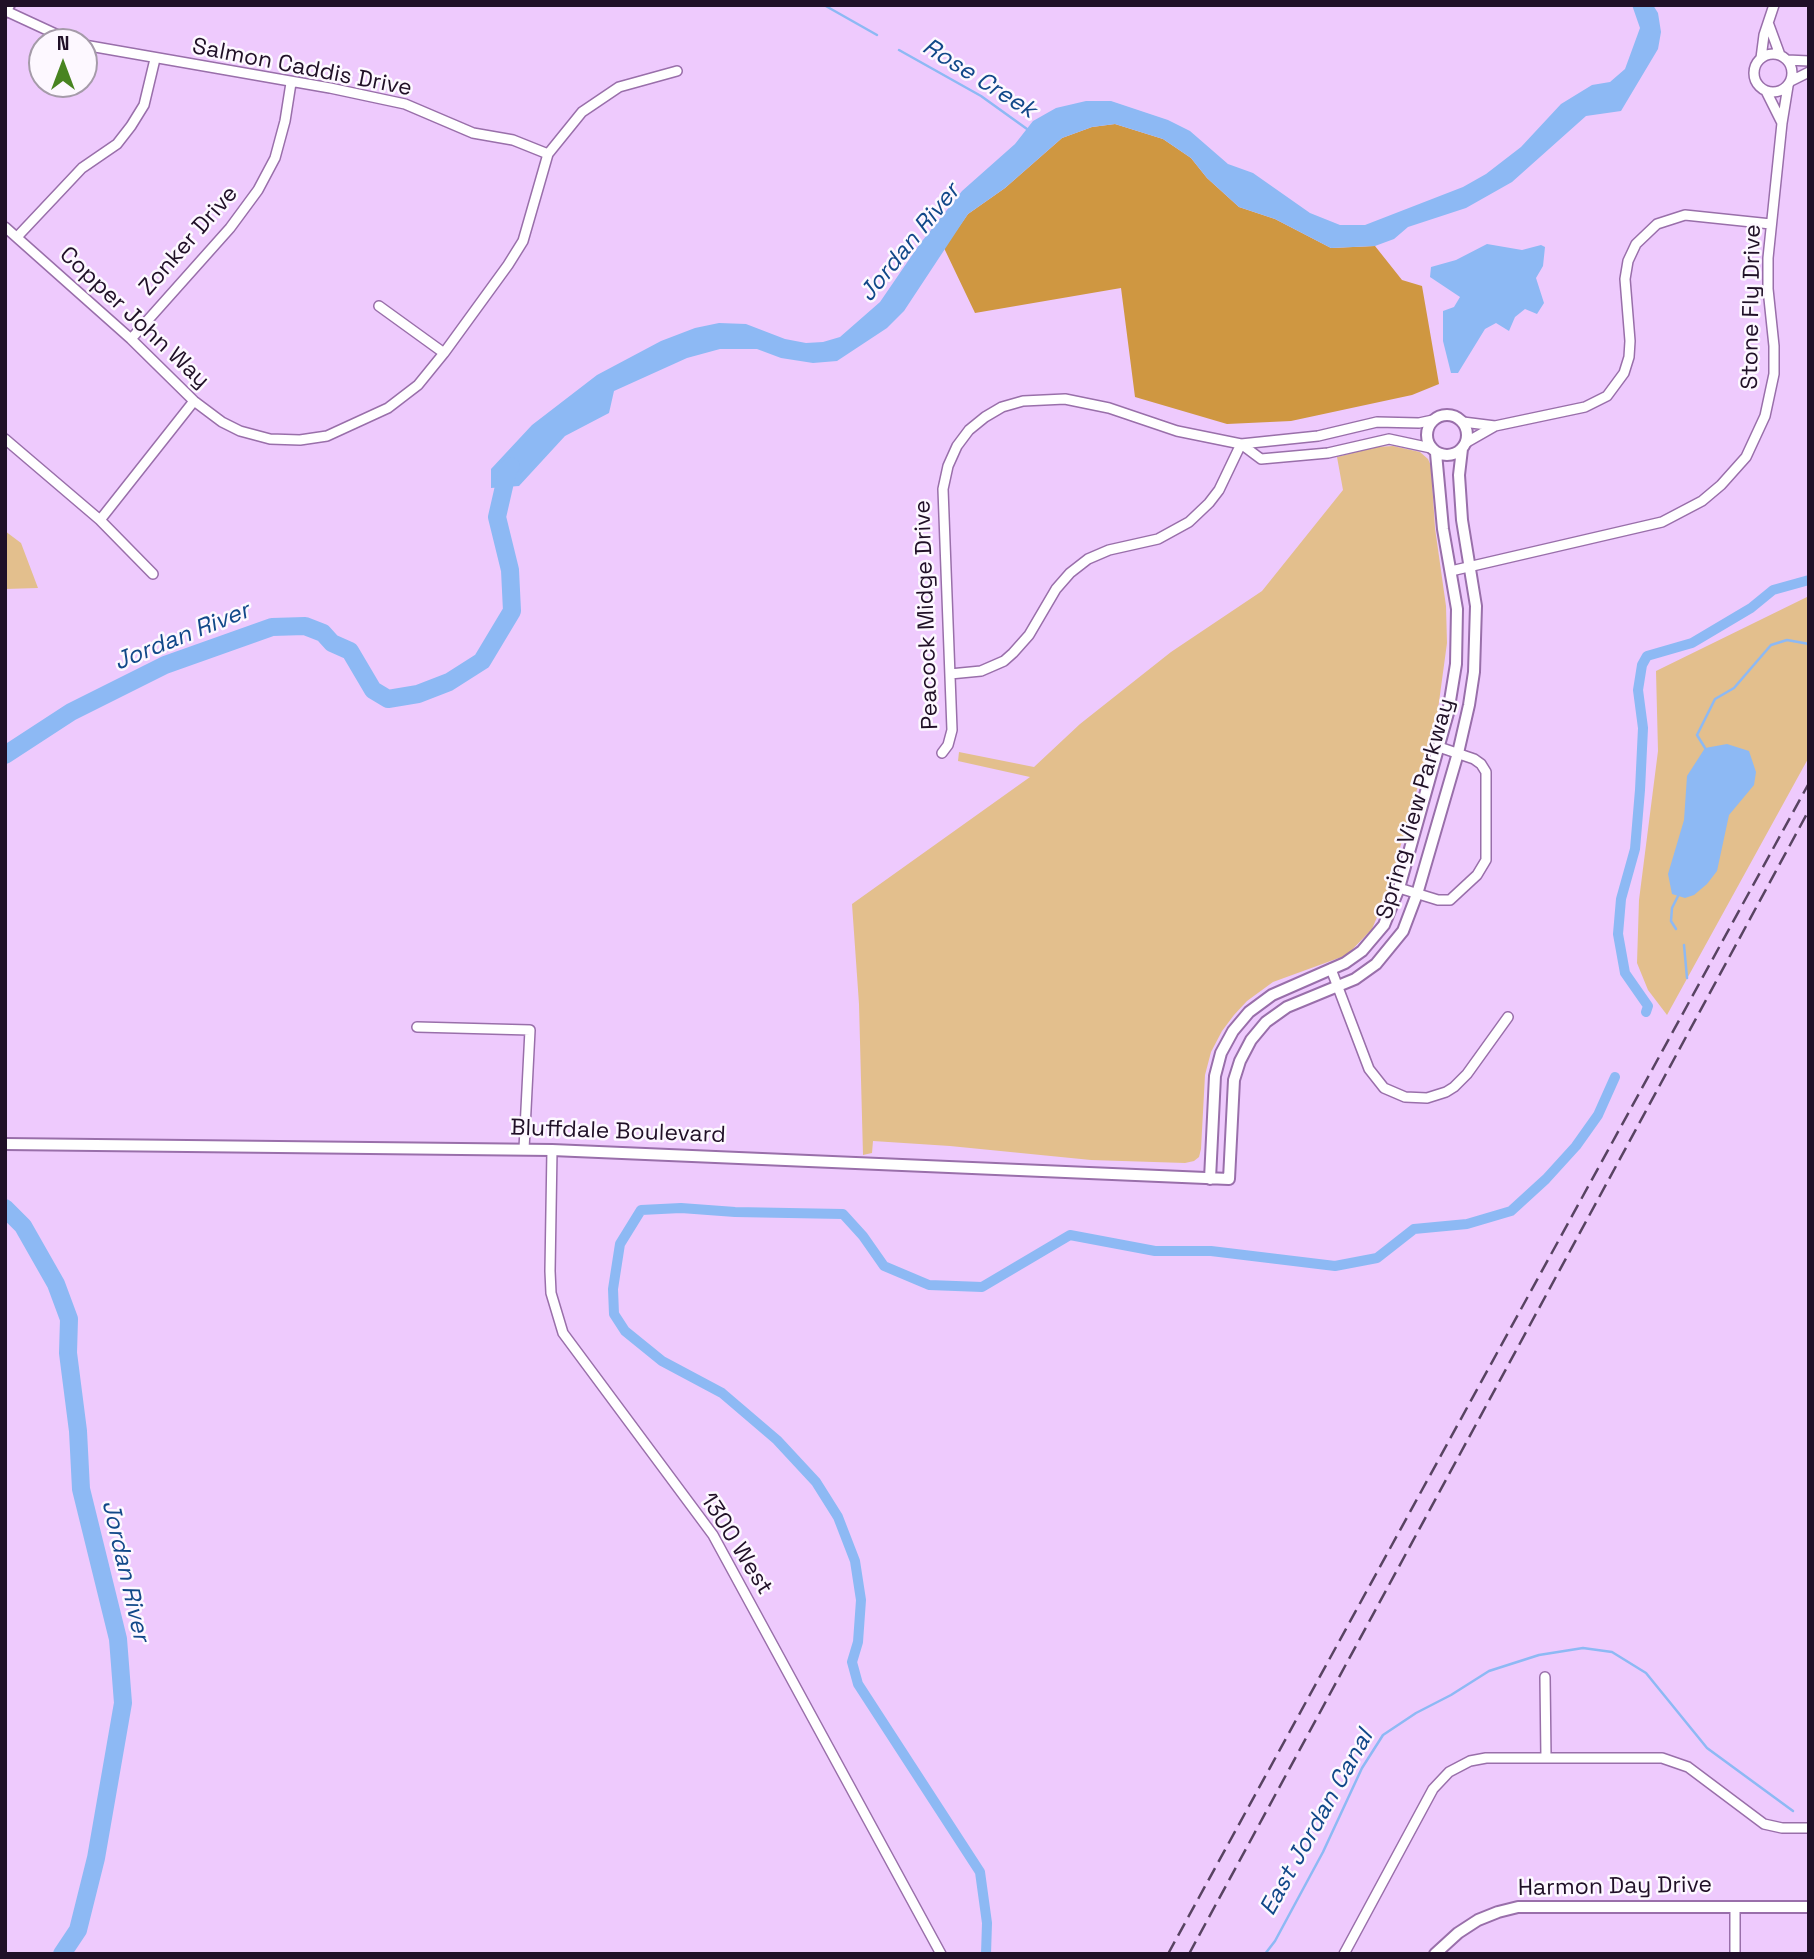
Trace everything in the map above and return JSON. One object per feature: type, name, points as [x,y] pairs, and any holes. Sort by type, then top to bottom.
[{"type":"street","points":[[9,5],[6,12],[42,28]]},
{"type":"street","points":[[1761,58],[1764,35],[1774,5]]},
{"type":"street","points":[[1769,24],[1793,72],[1789,83]]},
{"type":"street","name":"Salmon Caddis Drive","points":[[98,48],[405,104],[474,133],[513,141],[548,154]]},
{"type":"street","points":[[1782,123],[1766,91],[1757,84],[1754,73],[1757,62],[1770,54],[1809,61]]},
{"type":"street","points":[[17,237],[82,168],[117,144],[124,135],[144,105],[155,59]]},
{"type":"street","points":[[548,154],[582,112],[619,87],[677,71]]},
{"type":"street","points":[[1766,91],[1778,92],[1809,72]]},
{"type":"street","name":"Zonker Drive","points":[[131,339],[230,228],[258,190],[275,158],[291,83]]},
{"type":"street","name":"Stone Fly Drive","points":[[1451,571],[1662,522],[1702,501],[1738,467],[1760,430],[1774,381],[1768,274],[1782,123],[1789,83]]},
{"type":"street","name":"Copper John Way","points":[[5,227],[131,339],[194,401],[222,422],[240,431],[270,439],[300,440],[327,436],[388,408],[418,385],[444,353],[523,241],[548,154]]},
{"type":"street","points":[[1495,426],[1450,456],[1434,450],[1426,436],[1433,420],[1448,414],[1463,422],[1495,426],[1585,407],[1600,401],[1624,373],[1630,350],[1626,270],[1631,251],[1649,229],[1666,220],[1685,215],[1771,224]]},
{"type":"street","points":[[379,306],[444,353]]},
{"type":"street","name":"Peacock Midge Drive","points":[[942,753],[948,745],[952,730],[943,489],[952,456],[963,438],[993,412],[1037,399],[1065,399],[1109,408],[1177,431],[1241,444],[1318,436],[1377,422],[1419,423],[1433,420]]},
{"type":"street","points":[[100,520],[194,401]]},
{"type":"street","points":[[1463,422],[1467,431],[1464,446]]},
{"type":"street","points":[[5,439],[100,520],[153,574]]},
{"type":"street","name":"Peacock Midge Drive","points":[[1241,444],[1261,459],[1311,456],[1389,439],[1434,450]]},
{"type":"street","points":[[950,674],[981,671],[1004,661],[1029,635],[1056,589],[1088,559],[1109,550],[1158,539],[1189,523],[1219,490],[1241,444]]},
{"type":"street","name":"Spring View Parkway","points":[[1229,1179],[1232,1090],[1244,1050],[1257,1031],[1276,1014],[1366,972],[1386,954],[1403,931],[1417,894],[1458,753],[1471,697],[1476,606],[1461,505],[1459,475],[1464,446]]},
{"type":"street","name":"Spring View Parkway","points":[[1210,1179],[1213,1089],[1226,1042],[1241,1021],[1259,1003],[1286,987],[1354,958],[1378,934],[1389,916],[1399,888],[1439,747],[1453,687],[1457,643],[1457,609],[1443,529],[1434,450]]},
{"type":"street","points":[[1399,888],[1438,900],[1450,900],[1477,875],[1486,860],[1487,776],[1481,764],[1439,747]]},
{"type":"street","points":[[1331,969],[1369,1069],[1384,1088],[1405,1097],[1427,1098],[1446,1093],[1454,1087],[1467,1074],[1508,1017]]},
{"type":"street","points":[[417,1027],[530,1030],[524,1149]]},
{"type":"street","name":"Bluffdale Boulevard","points":[[5,1144],[524,1149],[1229,1179]]},
{"type":"street","name":"1300 West","points":[[552,1150],[549,1204],[551,1293],[563,1332],[713,1535],[941,1954]]},
{"type":"street","points":[[1545,1677],[1546,1758]]},
{"type":"street","points":[[1344,1954],[1439,1780],[1455,1768],[1478,1759],[1653,1757],[1671,1760],[1688,1767],[1764,1824],[1782,1828],[1809,1828]]},
{"type":"street","points":[[1735,1906],[1735,1954]]},
{"type":"street","name":"Harmon Day Drive","points":[[1435,1954],[1458,1933],[1478,1920],[1518,1907],[1809,1907]]},
{"type":"shaded area","points":[[1115,124],[1163,139],[1191,158],[1207,178],[1239,207],[1275,219],[1331,248],[1375,246],[1402,280],[1422,286],[1439,384],[1412,395],[1291,421],[1227,424],[1135,397],[1121,288],[975,313],[944,248],[968,214],[1005,188],[1062,138],[1092,127]]},
{"type":"shaded area","points":[[1393,446],[1420,452],[1431,466],[1435,528],[1446,606],[1447,643],[1436,724],[1386,896],[1372,929],[1347,955],[1273,982],[1247,1001],[1234,1015],[1211,1052],[1205,1075],[1201,1149],[1199,1157],[1194,1161],[1091,1160],[873,1141],[872,1153],[863,1155],[859,1004],[852,904],[1030,777],[958,761],[959,752],[1034,767],[1080,724],[1171,652],[1262,591],[1343,490],[1337,457],[1376,447]]},
{"type":"shaded area","points":[[5,531],[21,543],[38,588],[5,589]]},
{"type":"shaded area","points":[[1809,596],[1809,757],[1667,1015],[1648,990],[1637,963],[1639,900],[1658,751],[1656,671]]},
{"type":"water","points":[[1632,5],[1653,5],[1658,13],[1661,32],[1658,49],[1621,111],[1586,116],[1512,182],[1466,208],[1408,227],[1394,239],[1375,246],[1331,248],[1275,219],[1239,207],[1207,178],[1191,158],[1163,139],[1115,124],[1092,127],[1062,138],[1005,188],[968,214],[904,311],[887,328],[837,361],[813,363],[781,358],[757,349],[720,349],[687,358],[614,391],[609,413],[565,436],[519,486],[491,488],[491,469],[532,425],[597,375],[661,341],[695,328],[719,323],[746,324],[785,339],[806,343],[840,337],[880,302],[919,245],[962,191],[1015,144],[1033,121],[1056,108],[1086,101],[1111,101],[1168,120],[1190,131],[1228,164],[1253,173],[1310,213],[1340,225],[1365,225],[1463,187],[1486,174],[1521,147],[1561,104],[1592,85],[1610,82],[1625,69],[1640,28]]},
{"type":"water","points":[[1487,244],[1522,250],[1541,245],[1545,247],[1543,266],[1536,278],[1544,303],[1537,314],[1525,309],[1515,317],[1509,331],[1496,323],[1485,329],[1458,373],[1451,373],[1443,341],[1443,311],[1454,307],[1460,297],[1430,277],[1431,267],[1456,260]]},
{"type":"water","points":[[1727,744],[1749,751],[1756,772],[1754,785],[1729,815],[1717,871],[1694,895],[1685,898],[1672,894],[1668,874],[1684,820],[1687,776],[1705,748]]},
{"type":"waterway","name":"Rose Creek","points":[[824,5],[877,35]]},
{"type":"waterway","name":"Rose Creek","points":[[899,50],[981,96],[1027,129]]},
{"type":"waterway","name":"Jordan River","points":[[5,755],[71,712],[165,665],[272,627],[305,626],[323,633],[332,643],[350,651],[373,690],[388,699],[418,694],[449,682],[482,661],[512,611],[510,570],[497,517],[511,466]]},
{"type":"waterway","points":[[1646,1012],[1648,1006],[1625,973],[1618,934],[1621,899],[1635,849],[1643,728],[1638,690],[1642,665],[1647,656],[1692,643],[1751,608],[1773,590],[1809,580]]},
{"type":"waterway","points":[[1705,748],[1697,735],[1715,699],[1734,688],[1771,645],[1787,640],[1809,644]]},
{"type":"waterway","points":[[1676,929],[1671,921],[1672,908],[1678,896]]},
{"type":"waterway","points":[[1684,945],[1687,978]]},
{"type":"waterway","points":[[986,1954],[987,1923],[980,1872],[858,1684],[852,1662],[858,1642],[861,1600],[855,1561],[838,1517],[816,1482],[777,1440],[722,1393],[662,1361],[625,1331],[614,1314],[613,1289],[620,1244],[641,1210],[681,1208],[843,1214],[884,1266],[929,1285],[982,1287],[1070,1235],[1155,1251],[1211,1251],[1335,1266],[1377,1258],[1414,1229],[1467,1224],[1511,1211],[1546,1179],[1576,1146],[1598,1115],[1615,1077]]},
{"type":"waterway","name":"Jordan River","points":[[5,1208],[23,1226],[56,1284],[69,1319],[68,1353],[78,1431],[81,1489],[118,1639],[123,1703],[96,1858],[78,1930],[62,1954]]},
{"type":"waterway","name":"East Jordan Canal","points":[[1265,1954],[1275,1941],[1323,1852],[1362,1768],[1383,1735],[1489,1671],[1539,1655],[1583,1648],[1612,1652],[1646,1673],[1707,1748],[1793,1811]]},
{"type":"railway","points":[[1168,1954],[1809,783]]},
{"type":"railway","points":[[1189,1954],[1809,810]]}]
